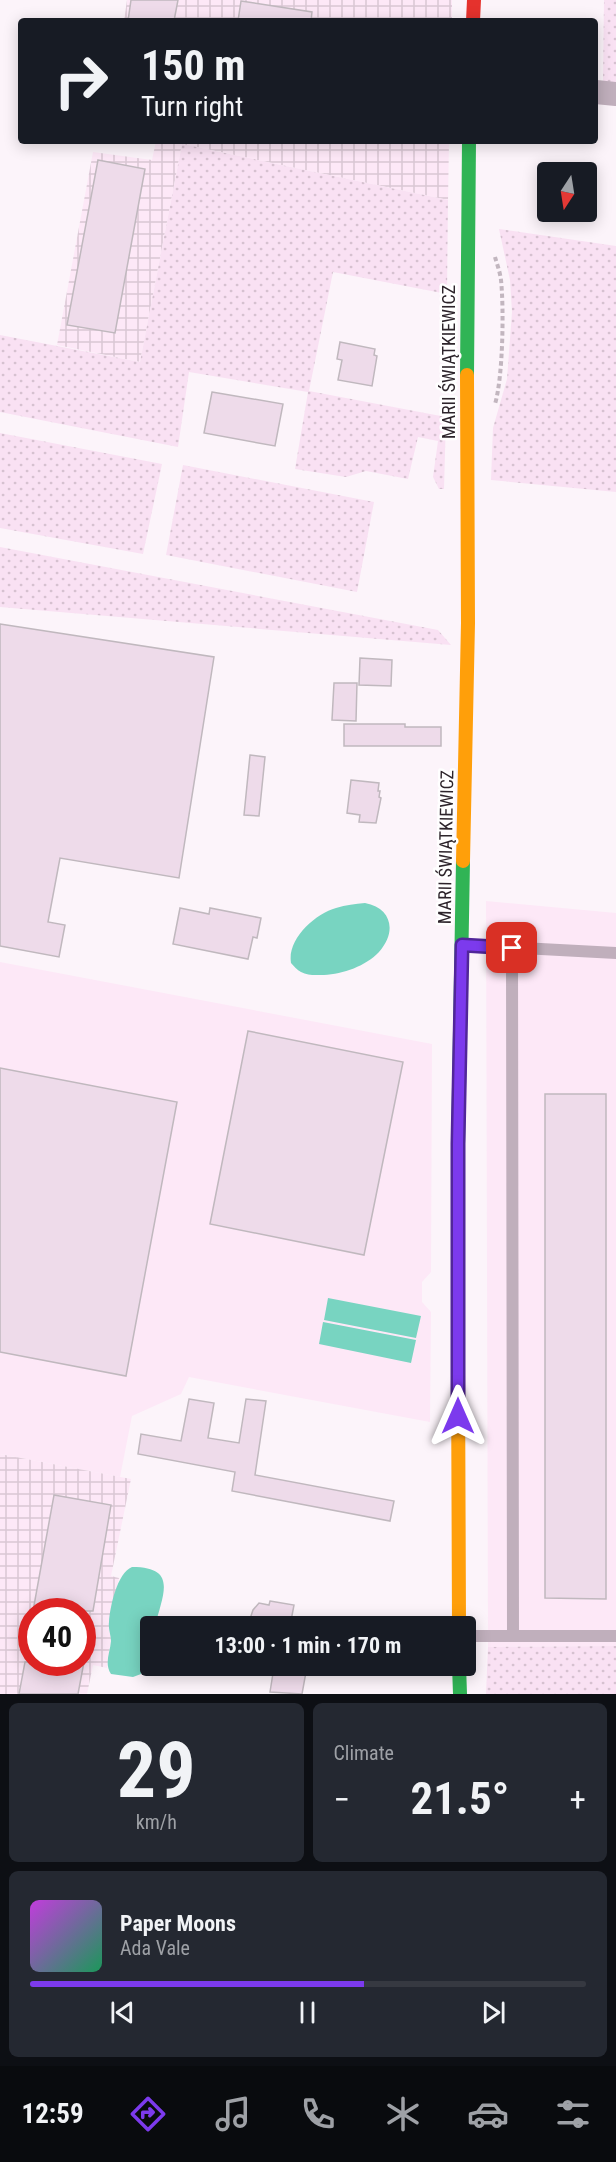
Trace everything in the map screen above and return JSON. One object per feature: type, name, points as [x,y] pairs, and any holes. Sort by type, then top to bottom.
[{"type":"street","points":[[473,18],[474,0]]},
{"type":"street","points":[[598,92],[616,94]]},
{"type":"street","name":"MARII ŚWIĄTKIEWICZ","points":[[459,1616],[458,1156],[468,623],[469,144]]},
{"type":"street","points":[[459,1676],[459,1694]]},
{"type":"lane","points":[[462,945],[616,953]]},
{"type":"lane","points":[[512,948],[513,1636]]},
{"type":"lane","points":[[476,1636],[616,1636]]},
{"type":"shaded area","points":[[127,0],[452,0],[452,18],[124,18]]},
{"type":"shaded area","points":[[604,0],[616,0],[616,84],[603,83]]},
{"type":"shaded area","points":[[155,144],[182,144],[140,362],[57,345],[93,152],[152,160]]},
{"type":"shaded area","points":[[182,144],[449,144],[448,200]]},
{"type":"shaded area","points":[[182,144],[448,200],[447,294],[333,272],[309,391],[446,417],[444,489],[439,489],[433,477],[438,441],[418,437],[408,479],[366,471],[346,477],[295,469],[308,392],[189,372],[178,447],[0,412],[0,335],[140,362]]},
{"type":"shaded area","points":[[499,229],[616,246],[616,492],[491,480],[493,428],[507,379],[512,312],[510,280]]},
{"type":"shaded area","points":[[0,433],[162,464],[143,554],[0,528]]},
{"type":"shaded area","points":[[183,465],[374,502],[357,592],[166,555]]},
{"type":"shaded area","points":[[0,547],[438,630],[451,645],[0,607]]},
{"type":"shaded area","points":[[486,901],[616,913],[616,1646],[488,1647]]},
{"type":"shaded area","points":[[365,903],[381,910],[389,922],[390,929],[385,944],[374,957],[354,968],[324,975],[304,973],[291,963],[293,945],[311,922],[336,908]]},
{"type":"shaded area","points":[[0,962],[432,1044],[431,1272],[422,1282],[422,1302],[431,1312],[430,1422],[189,1377],[181,1394],[132,1416],[120,1477],[0,1454]]},
{"type":"shaded area","points":[[328,1298],[421,1316],[416,1338],[324,1320]]},
{"type":"shaded area","points":[[323,1322],[416,1340],[411,1363],[319,1344]]},
{"type":"shaded area","points":[[0,1454],[131,1479],[111,1576],[119,1578],[109,1622],[111,1639],[107,1668],[96,1666],[96,1598],[18,1598],[18,1676],[91,1676],[87,1694],[0,1694]]},
{"type":"shaded area","points":[[132,1567],[147,1568],[162,1577],[164,1585],[157,1616],[140,1616],[140,1674],[133,1677],[111,1674],[108,1662],[111,1641],[109,1622],[111,1608],[118,1583]]},
{"type":"shaded area","points":[[616,1646],[616,1694],[486,1694],[488,1647]]},
{"type":"building","points":[[131,0],[178,0],[175,18],[128,18]]},
{"type":"building","points":[[241,1],[312,12],[311,18],[238,18]]},
{"type":"building","points":[[98,160],[145,169],[115,333],[67,325]]},
{"type":"building","points":[[340,342],[375,349],[374,355],[377,356],[372,386],[338,380],[342,360],[337,359]]},
{"type":"building","points":[[212,392],[283,404],[275,446],[204,433]]},
{"type":"building","points":[[0,624],[214,657],[179,878],[60,858],[48,922],[65,925],[59,957],[0,946]]},
{"type":"building","points":[[360,658],[392,660],[391,686],[359,685]]},
{"type":"building","points":[[334,683],[357,683],[356,721],[332,720]]},
{"type":"building","points":[[344,724],[405,724],[405,727],[441,727],[441,746],[344,746]]},
{"type":"building","points":[[250,755],[265,757],[259,816],[244,815]]},
{"type":"building","points":[[351,780],[379,783],[378,791],[380,791],[379,797],[381,798],[376,823],[359,822],[360,815],[347,813]]},
{"type":"building","points":[[180,908],[209,914],[210,908],[261,918],[257,938],[253,937],[248,959],[173,944]]},
{"type":"building","points":[[248,1031],[403,1062],[364,1255],[210,1224]]},
{"type":"building","points":[[0,1068],[177,1102],[126,1376],[0,1352]]},
{"type":"building","points":[[545,1094],[606,1094],[606,1599],[545,1598]]},
{"type":"building","points":[[189,1399],[214,1403],[208,1438],[239,1443],[246,1399],[266,1401],[255,1475],[394,1501],[390,1521],[232,1491],[235,1472],[138,1454],[141,1434],[181,1441]]},
{"type":"building","points":[[54,1495],[111,1505],[95,1598],[35,1598]]},
{"type":"building","points":[[270,1601],[294,1605],[292,1616],[251,1616],[259,1603],[269,1605]]},
{"type":"building","points":[[22,1676],[81,1676],[78,1694],[19,1694]]},
{"type":"building","points":[[273,1676],[305,1676],[302,1694],[270,1692]]},
{"type":"traffic: fast","points":[[467,375],[469,144]]},
{"type":"traffic: fast","points":[[458,1365],[458,1144],[463,861]]},
{"type":"traffic: fast","points":[[459,1676],[460,1694]]},
{"type":"traffic: slow","points":[[463,861],[468,623],[467,375]]},
{"type":"traffic: slow","points":[[458,1365],[459,1616]]},
{"type":"traffic: jam","points":[[473,18],[474,0]]},
{"type":"route","points":[[458,1416],[458,1144],[462,945],[512,948]]}]
